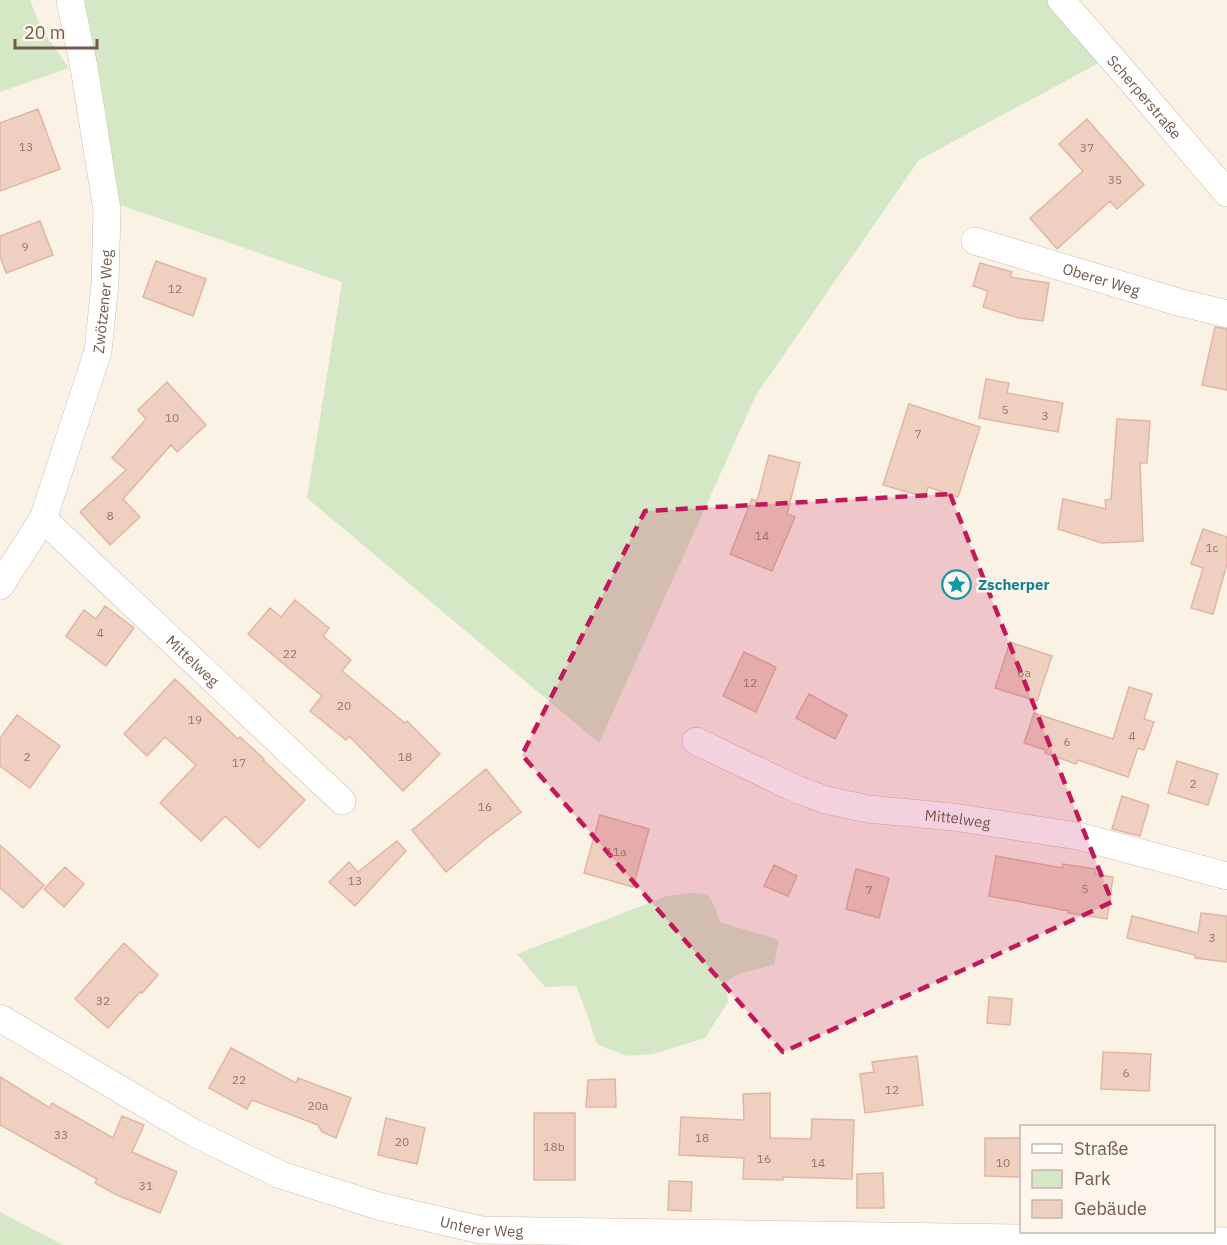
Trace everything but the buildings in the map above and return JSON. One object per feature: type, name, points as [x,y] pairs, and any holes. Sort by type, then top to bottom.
[{"type":"street","name":"Zwötzener Weg","points":[[0,586],[43,519],[98,351],[105,284],[107,210],[84,67],[69,0]]},
{"type":"street","name":"Scherperstraße","points":[[1061,0],[1143,93],[1227,194]]},
{"type":"street","name":"Oberer Weg","points":[[975,241],[1178,302],[1227,314]]},
{"type":"street","name":"Mittelweg","points":[[43,519],[342,801]]},
{"type":"street","name":"Mittelweg","points":[[696,741],[796,789],[826,800],[868,809],[953,817],[1078,836],[1227,876]]},
{"type":"street","name":"Unterer Weg","points":[[0,1018],[194,1133],[281,1175],[378,1206],[481,1230],[1227,1241]]},
{"type":"highlighted area","points":[[950,494],[1112,902],[783,1052],[522,755],[645,511]]},
{"type":"green space","points":[[0,0],[30,0],[41,28],[69,68],[0,92]]},
{"type":"green space","points":[[79,0],[1061,0],[1110,57],[919,160],[756,395],[599,743],[307,498],[342,282],[115,203]]},
{"type":"green space","points":[[689,893],[707,894],[720,922],[779,940],[774,965],[738,974],[726,982],[728,1002],[705,1038],[653,1054],[627,1056],[597,1044],[576,986],[545,987],[517,954],[667,896]]},
{"type":"green space","points":[[0,1212],[63,1245],[0,1245]]},
{"type":"place","name":"Zscherper","points":[[957,584]]}]
